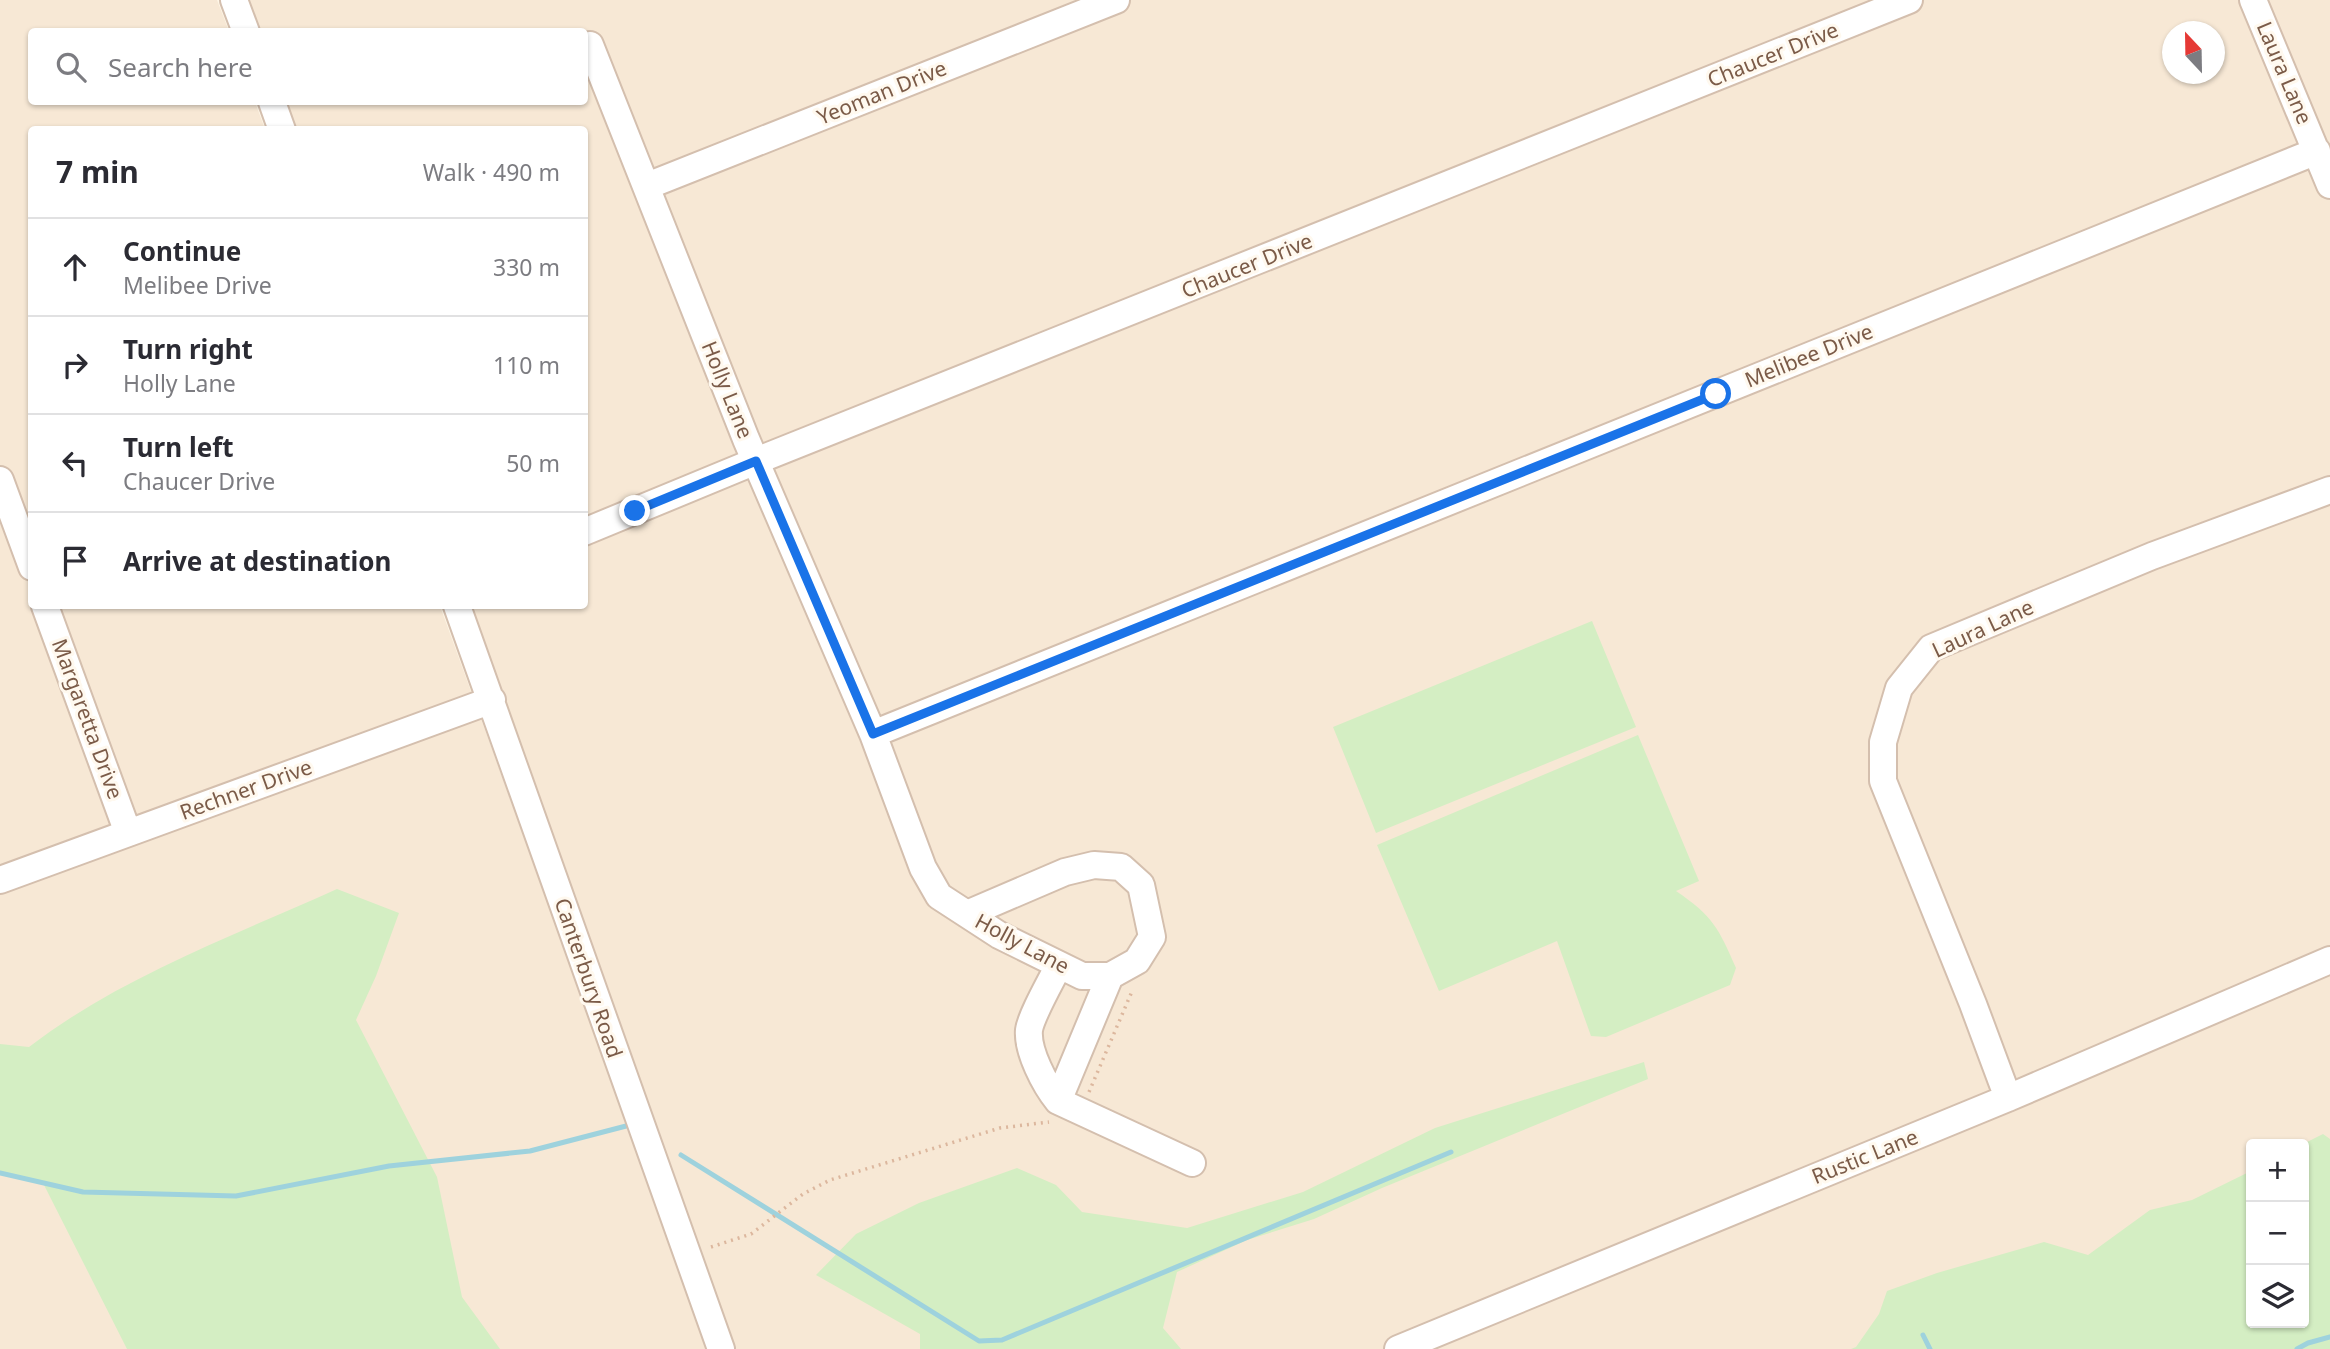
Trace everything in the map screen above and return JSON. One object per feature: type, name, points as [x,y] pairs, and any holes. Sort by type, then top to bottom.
[{"type":"street","points":[[234,0],[244,28]]},
{"type":"street","name":"Yeoman Drive","points":[[647,186],[1116,0]]},
{"type":"street","name":"Chaucer Drive","points":[[588,530],[1909,0]]},
{"type":"street","name":"Laura Lane","points":[[2253,0],[2330,185]]},
{"type":"street","name":"Holly Lane","points":[[590,45],[756,461],[873,734],[923,868],[939,896],[999,935],[1082,976],[1110,976]]},
{"type":"street","points":[[273,105],[281,126]]},
{"type":"street","name":"Melibee Drive","points":[[873,734],[2317,151]]},
{"type":"street","points":[[0,480],[28,556]]},
{"type":"street","name":"Laura Lane","points":[[2008,1098],[1883,781],[1883,742],[1899,688],[1931,648],[2152,556],[2330,490]]},
{"type":"street","name":"Margaretta Drive","points":[[46,609],[128,833]]},
{"type":"street","name":"Canterbury Road","points":[[458,609],[721,1349]]},
{"type":"street","name":"Rechner Drive","points":[[0,880],[492,701]]},
{"type":"street","name":"Holly Lane","points":[[967,914],[1065,872],[1094,865],[1121,867],[1141,885],[1152,937],[1137,961]]},
{"type":"street","name":"Rustic Lane","points":[[1398,1349],[2008,1098],[2330,960]]},
{"type":"street","points":[[1067,1105],[1110,976],[1137,961]]},
{"type":"street","points":[[1059,965],[1029,1028],[1029,1044],[1048,1088],[1067,1105],[1192,1163]]},
{"type":"path","points":[[711,1247],[751,1234],[779,1211],[830,1180],[1000,1128],[1050,1122],[1071,1115],[1067,1105],[1085,1101],[1140,975],[1137,961]]},
{"type":"shaded area","points":[[0,0],[217,0],[228,28],[28,28],[28,105],[256,105],[264,126],[28,126],[28,609],[441,609],[710,1349],[0,1349]]},
{"type":"shaded area","points":[[240,0],[2330,0],[2330,1349],[733,1349],[463,609],[588,609],[588,126],[287,126],[279,105],[588,105],[588,28],[251,28]]},
{"type":"green space","points":[[1592,621],[1636,727],[1376,833],[1333,727]]},
{"type":"green space","points":[[1638,735],[1699,881],[1676,891],[1707,916],[1725,943],[1736,968],[1730,985],[1606,1037],[1591,1036],[1557,941],[1439,991],[1377,845]]},
{"type":"green space","points":[[337,889],[399,913],[376,976],[356,1020],[437,1177],[462,1297],[500,1349],[127,1349],[43,1183],[0,1173],[0,1044],[29,1047],[101,999],[139,979]]},
{"type":"green space","points":[[1644,1062],[1648,1079],[1382,1188],[1314,1219],[1247,1240],[1177,1272],[1163,1328],[1181,1349],[920,1349],[920,1334],[816,1275],[856,1234],[919,1203],[1017,1168],[1056,1185],[1082,1212],[1187,1228],[1303,1192],[1435,1128]]},
{"type":"green space","points":[[2323,1134],[2330,1139],[2330,1349],[1851,1349],[1856,1347],[1879,1314],[1887,1291],[1937,1273],[2044,1242],[2088,1255],[2150,1210],[2192,1200],[2246,1173],[2246,1328],[2309,1328],[2309,1141]]},
{"type":"waterway","points":[[0,1173],[83,1192],[236,1196],[389,1166],[530,1151],[630,1125]]},
{"type":"waterway","points":[[681,1155],[979,1341],[1002,1340],[1451,1152]]},
{"type":"waterway","points":[[1923,1335],[1930,1349]]},
{"type":"waterway","points":[[2297,1349],[2330,1337]]},
{"type":"route","points":[[635,511],[756,461],[873,734],[1716,394]]}]
